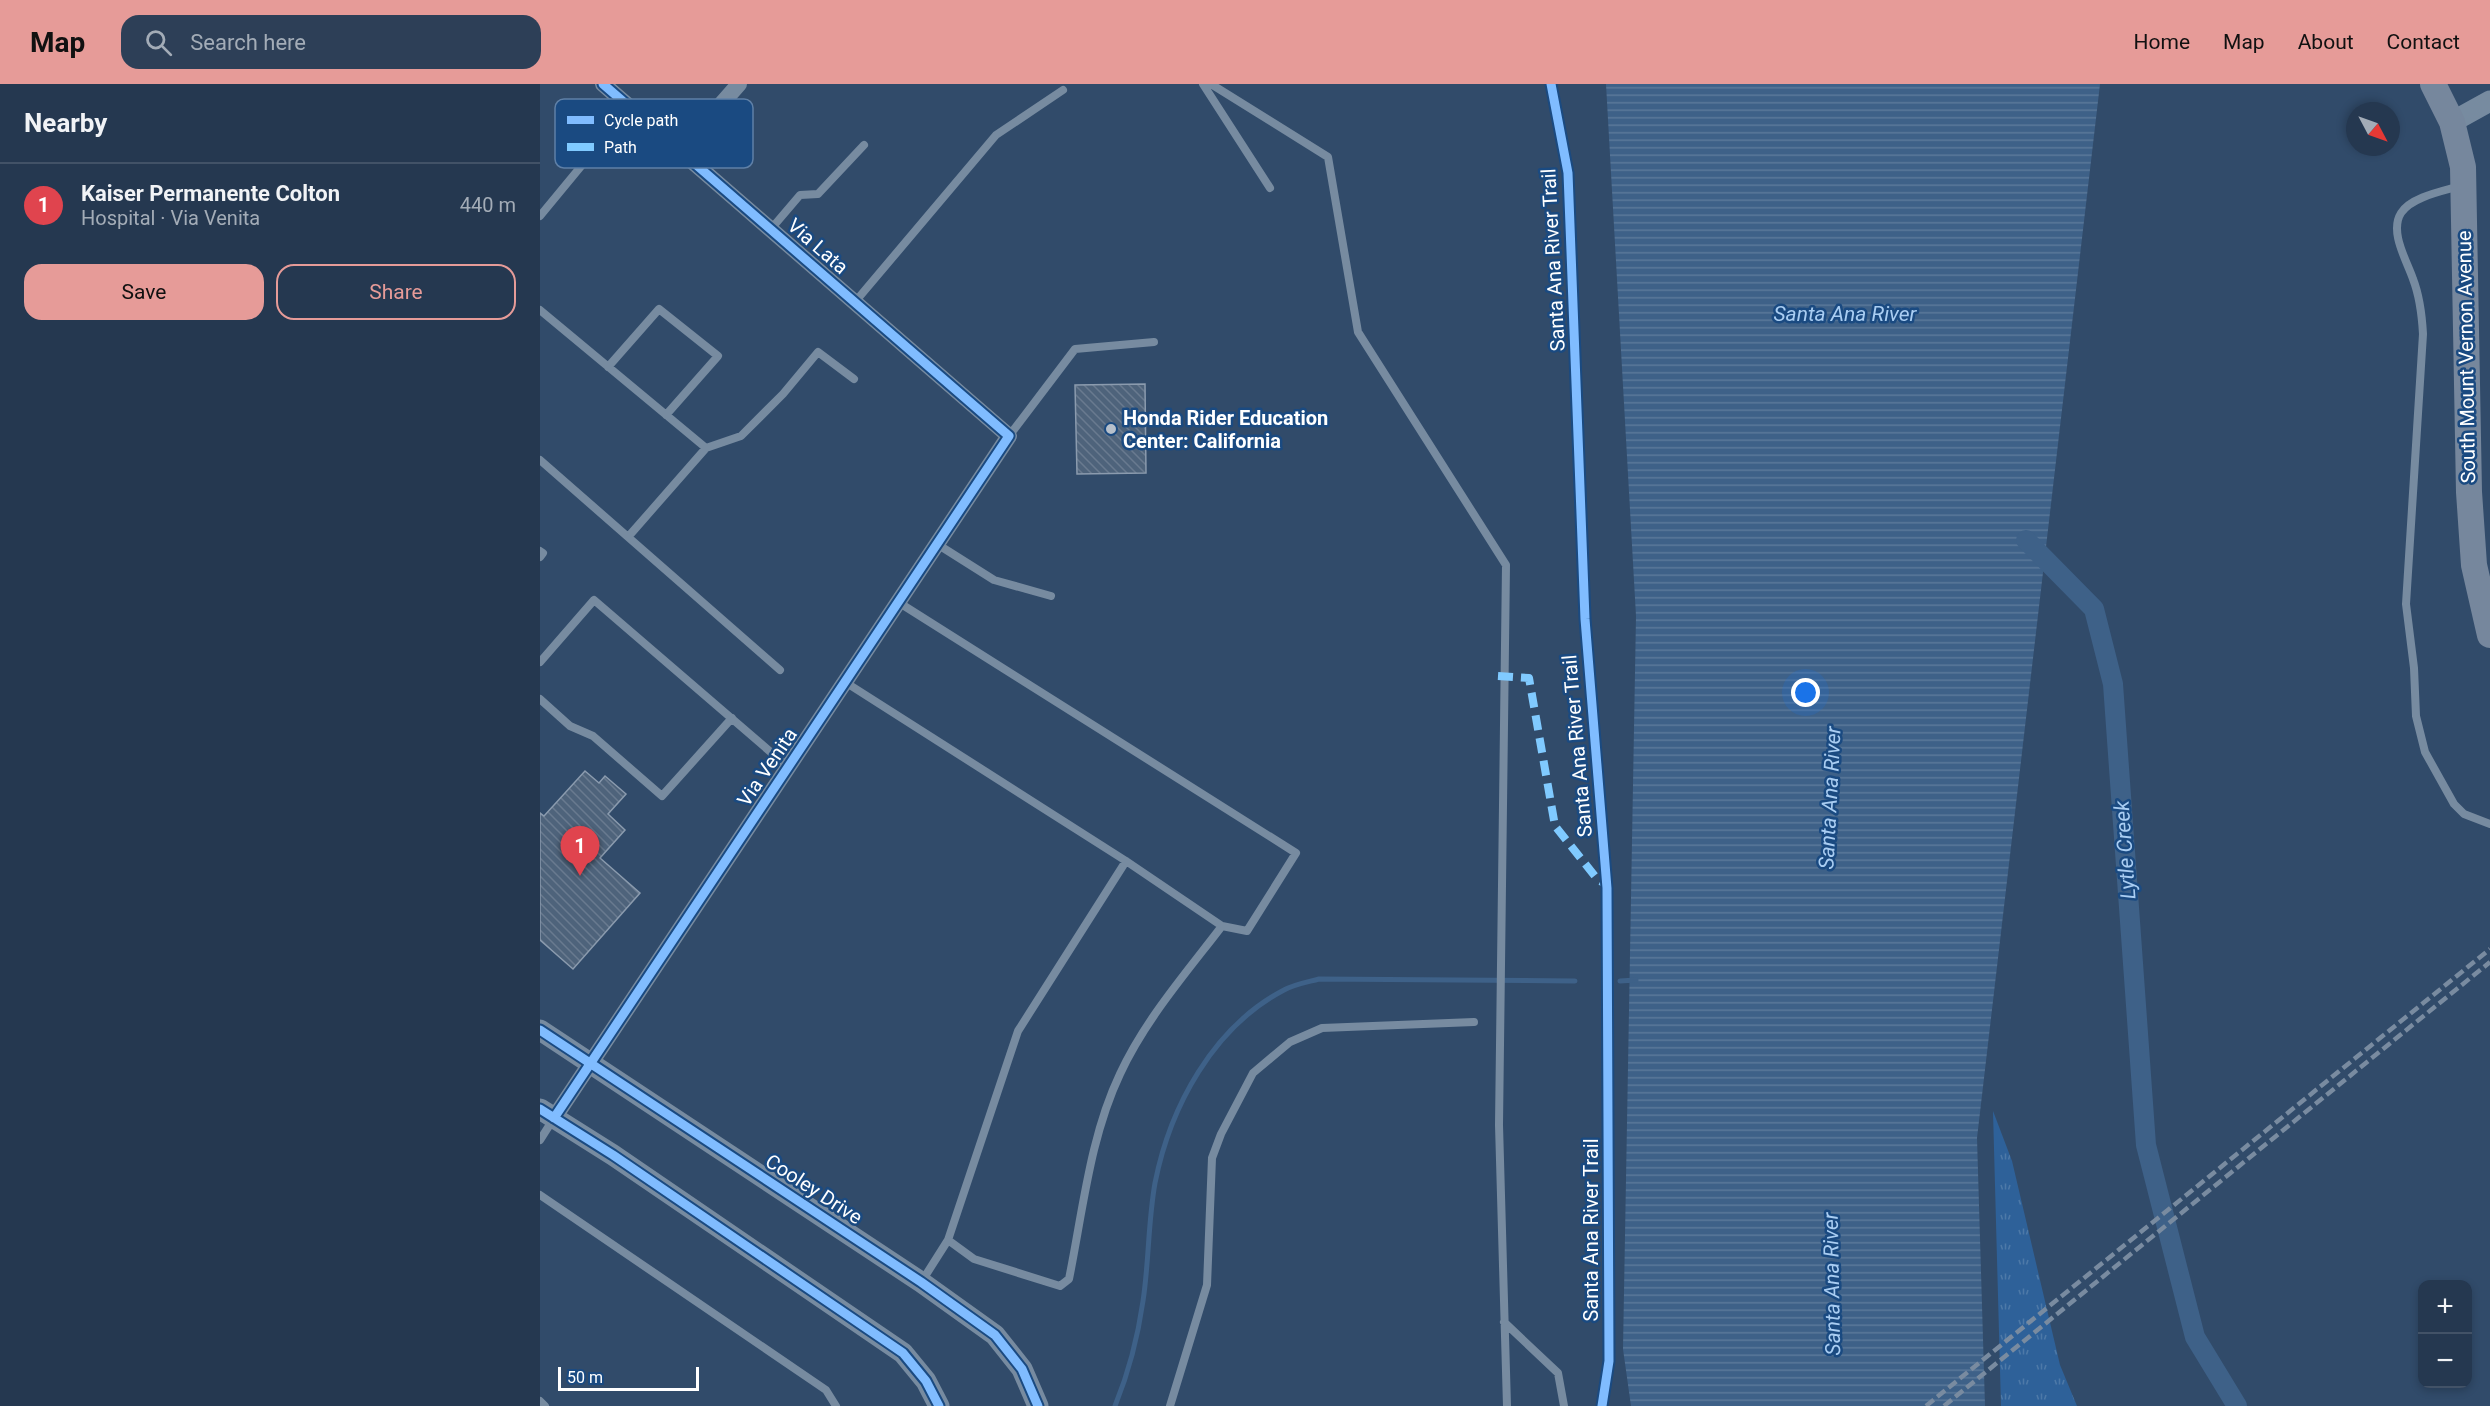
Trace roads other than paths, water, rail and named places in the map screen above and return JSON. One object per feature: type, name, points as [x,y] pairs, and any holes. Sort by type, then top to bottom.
[{"type":"main road","name":"South Mount Vernon Avenue","points":[[2433,84],[2452,122],[2463,167],[2469,492],[2474,565],[2490,634]]},
{"type":"street","name":"Via Lata","points":[[603,84],[621,99]]},
{"type":"street","points":[[726,99],[739,84]]},
{"type":"street","points":[[2452,122],[2490,101]]},
{"type":"street","name":"Via Lata","points":[[700,168],[1009,436]]},
{"type":"street","name":"Via Venita","points":[[547,1113],[590,1063],[1009,436]]},
{"type":"street","name":"Cooley Drive","points":[[540,1030],[921,1281],[995,1335],[1022,1368],[1038,1406]]},
{"type":"street","points":[[547,1113],[633,1168],[903,1353],[926,1381],[939,1406]]},
{"type":"lane","points":[[1203,84],[1270,188]]},
{"type":"lane","points":[[1211,84],[1328,157],[1358,332],[1506,566],[1499,1125],[1507,1406]]},
{"type":"lane","points":[[855,302],[996,135],[1063,90]]},
{"type":"lane","points":[[771,229],[800,195],[818,194],[864,145]]},
{"type":"lane","points":[[540,216],[580,168]]},
{"type":"lane","points":[[2463,185],[2415,202],[2402,211],[2397,224],[2402,253],[2414,279],[2422,312],[2423,334],[2406,604],[2414,668],[2416,716],[2425,752],[2454,804],[2464,814],[2490,824]]},
{"type":"lane","points":[[608,367],[659,309],[718,356],[666,415]]},
{"type":"lane","points":[[540,310],[706,448]]},
{"type":"lane","points":[[1009,436],[1075,349],[1154,342]]},
{"type":"lane","points":[[628,537],[706,448],[741,436],[783,394],[818,352],[854,379]]},
{"type":"lane","points":[[540,460],[780,670]]},
{"type":"lane","points":[[937,544],[994,580],[1051,596]]},
{"type":"lane","points":[[540,551],[543,553],[540,557]]},
{"type":"lane","points":[[540,662],[594,600],[788,766]]},
{"type":"lane","points":[[845,681],[1126,861],[1222,926],[1247,931],[1296,853],[898,602]]},
{"type":"lane","points":[[540,699],[570,726],[593,736],[662,796],[732,718]]},
{"type":"lane","points":[[921,1281],[948,1240],[1018,1031],[1126,861]]},
{"type":"lane","points":[[948,1240],[974,1259],[984,1263],[1060,1286],[1069,1279],[1098,1135],[1120,1073],[1158,1009],[1222,926]]},
{"type":"lane","points":[[1170,1406],[1207,1285],[1212,1158],[1221,1134],[1253,1073],[1290,1042],[1322,1028],[1474,1022]]},
{"type":"lane","points":[[540,1140],[547,1113]]},
{"type":"lane","points":[[540,1195],[826,1390],[836,1406]]},
{"type":"lane","points":[[1504,1322],[1558,1373],[1564,1406]]},
{"type":"lane","points":[[540,1401],[545,1406]]},
{"type":"water","name":"Santa Ana River","points":[[1606,84],[2100,84],[1977,1138],[1985,1406],[1631,1406],[1623,1349],[1636,616]]},
{"type":"waterway","name":"Lytle Creek","points":[[2026,540],[2094,609],[2113,684],[2146,1145],[2195,1337],[2237,1406]]},
{"type":"waterway","points":[[1115,1406],[1128,1368],[1141,1314],[1153,1198],[1162,1154],[1184,1098],[1198,1072],[1236,1025],[1259,1006],[1284,990],[1319,979],[1575,981]]},
{"type":"waterway","points":[[1620,981],[1636,980]]},
{"type":"railway","points":[[1926,1406],[2490,949]]},
{"type":"railway","points":[[1944,1406],[2490,962]]},
{"type":"place","name":"Honda Rider Education Center: California","points":[[1111,429]]},
{"type":"place","name":"Kaiser Permanente Colton","points":[[580,876]]}]
